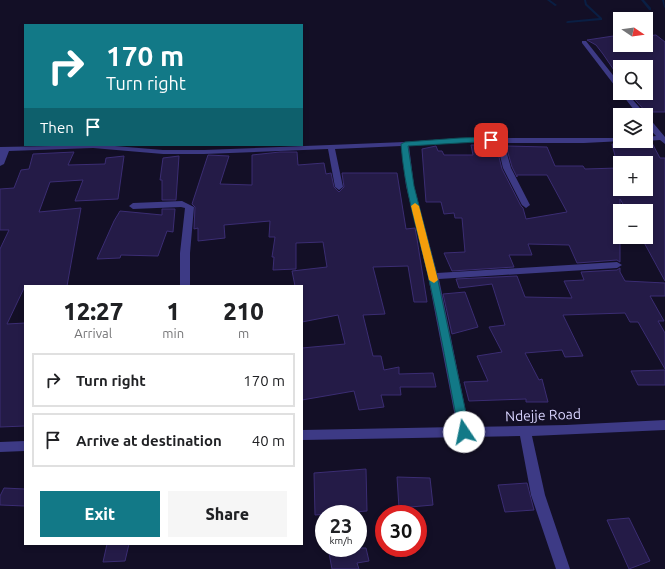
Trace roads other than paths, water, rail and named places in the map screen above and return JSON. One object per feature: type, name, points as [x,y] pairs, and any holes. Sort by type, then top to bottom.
[{"type":"street","points":[[584,42],[613,80]]},
{"type":"street","points":[[630,100],[636,108]]},
{"type":"street","points":[[653,128],[663,140]]},
{"type":"street","points":[[653,139],[663,140]]},
{"type":"street","points":[[0,164],[3,149],[93,146],[115,149],[190,152],[405,144],[460,140],[613,140]]},
{"type":"street","points":[[500,140],[507,168],[526,205]]},
{"type":"street","points":[[405,144],[410,186],[433,276],[464,432]]},
{"type":"street","points":[[330,147],[338,187]]},
{"type":"street","points":[[133,206],[182,204],[190,207],[185,285]]},
{"type":"street","points":[[433,276],[617,265]]},
{"type":"street","name":"Ndejje Road","points":[[303,435],[526,431],[665,425]]},
{"type":"street","points":[[526,431],[538,494],[562,569]]},
{"type":"street","points":[[0,447],[24,446]]},
{"type":"waterway","points":[[548,0],[556,5]]},
{"type":"waterway","points":[[568,22],[601,19],[586,4],[585,0]]},
{"type":"waterway","points":[[642,0],[650,9]]},
{"type":"waterway","points":[[663,0],[665,7]]}]
